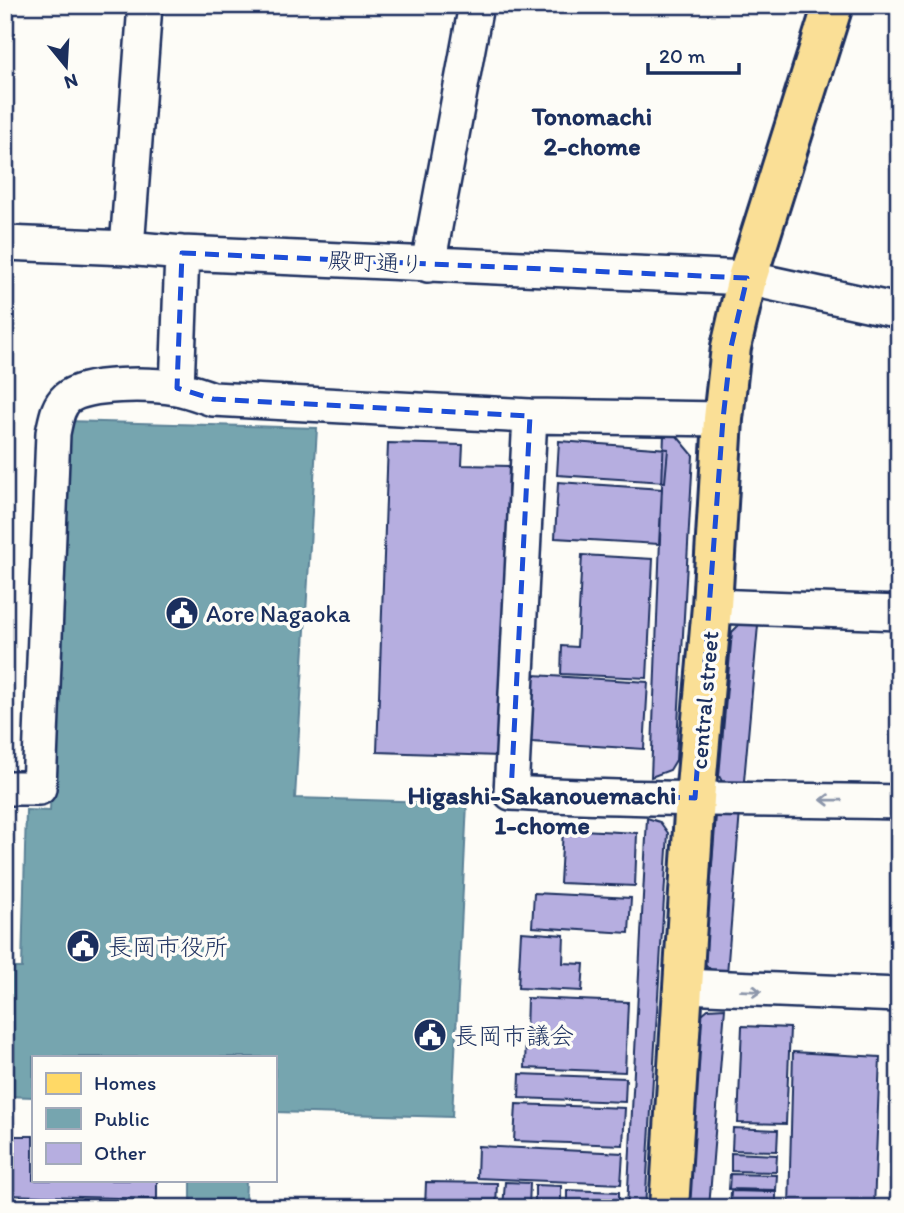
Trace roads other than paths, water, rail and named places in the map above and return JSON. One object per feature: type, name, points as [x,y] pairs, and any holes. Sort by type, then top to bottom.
[{"type":"highway","name":"central street","points":[[669,1208],[695,798],[712,606],[723,419],[731,347],[747,278],[832,5]]},
{"type":"street","points":[[127,248],[145,5]]},
{"type":"street","points":[[428,265],[476,5]]},
{"type":"street","name":"殿町通り","points":[[5,243],[747,278],[899,312]]},
{"type":"street","points":[[177,388],[182,253]]},
{"type":"street","points":[[5,788],[38,788],[53,432],[58,408],[69,396],[104,386],[177,388],[213,399],[530,416],[723,419]]},
{"type":"street","points":[[530,416],[511,793],[661,799],[899,802]]},
{"type":"street","points":[[712,606],[899,613]]},
{"type":"street","points":[[683,986],[899,995]]},
{"type":"place","name":"Aore Nagaoka","points":[[182,613]]},
{"type":"place","name":"長岡市役所","points":[[83,946]]},
{"type":"place","name":"長岡市議会","points":[[430,1035]]},
{"type":"district","name":"Tonomachi 2-chome","points":[[592,131]]},
{"type":"district","name":"Higashi-Sakanouemachi 1-chome","points":[[542,810]]}]
